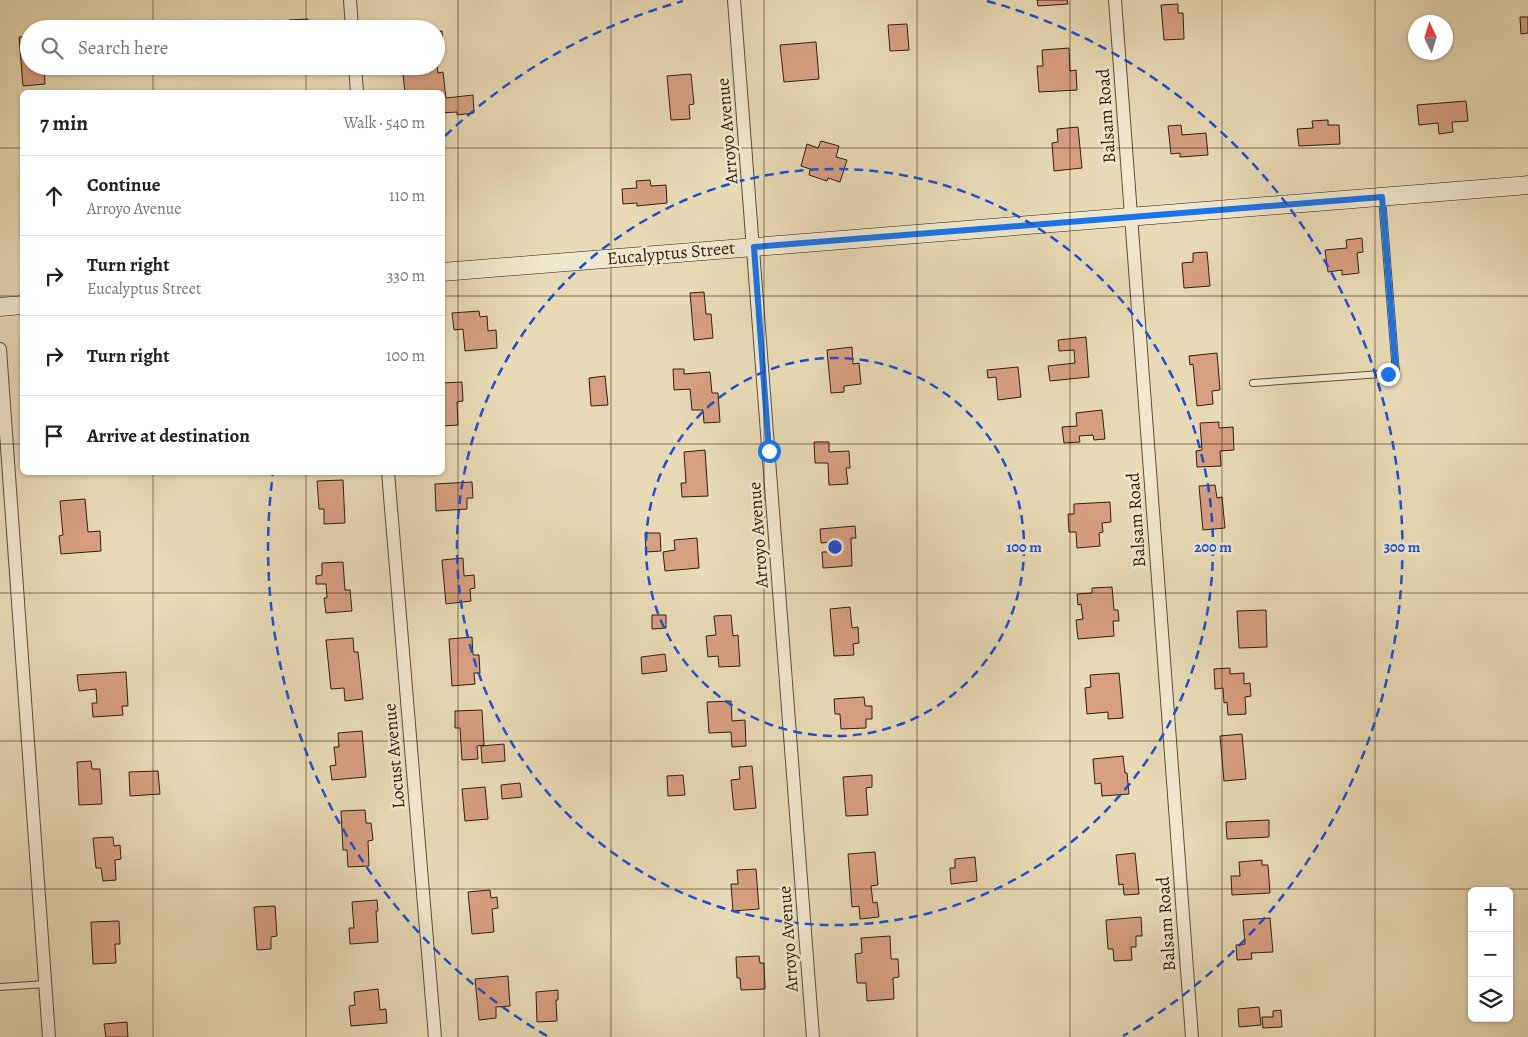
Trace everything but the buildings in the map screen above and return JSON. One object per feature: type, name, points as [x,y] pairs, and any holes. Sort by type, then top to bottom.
[{"type":"main road","name":"Eucalyptus Street","points":[[445,272],[1528,185]]},
{"type":"main road","points":[[0,307],[20,305]]},
{"type":"street","points":[[350,0],[351,20]]},
{"type":"street","name":"Arroyo Avenue","points":[[734,0],[813,1037]]},
{"type":"street","name":"Balsam Road","points":[[1115,0],[1192,1037]]},
{"type":"street","points":[[356,75],[357,90]]},
{"type":"street","points":[[0,349],[49,1037]]},
{"type":"street","name":"Locust Avenue","points":[[388,475],[435,1037]]},
{"type":"lane","points":[[1253,383],[1396,373],[1382,197]]},
{"type":"lane","points":[[0,987],[46,984]]},
{"type":"route","points":[[769,451],[754,247],[1382,197],[1396,373],[1388,374]]}]
